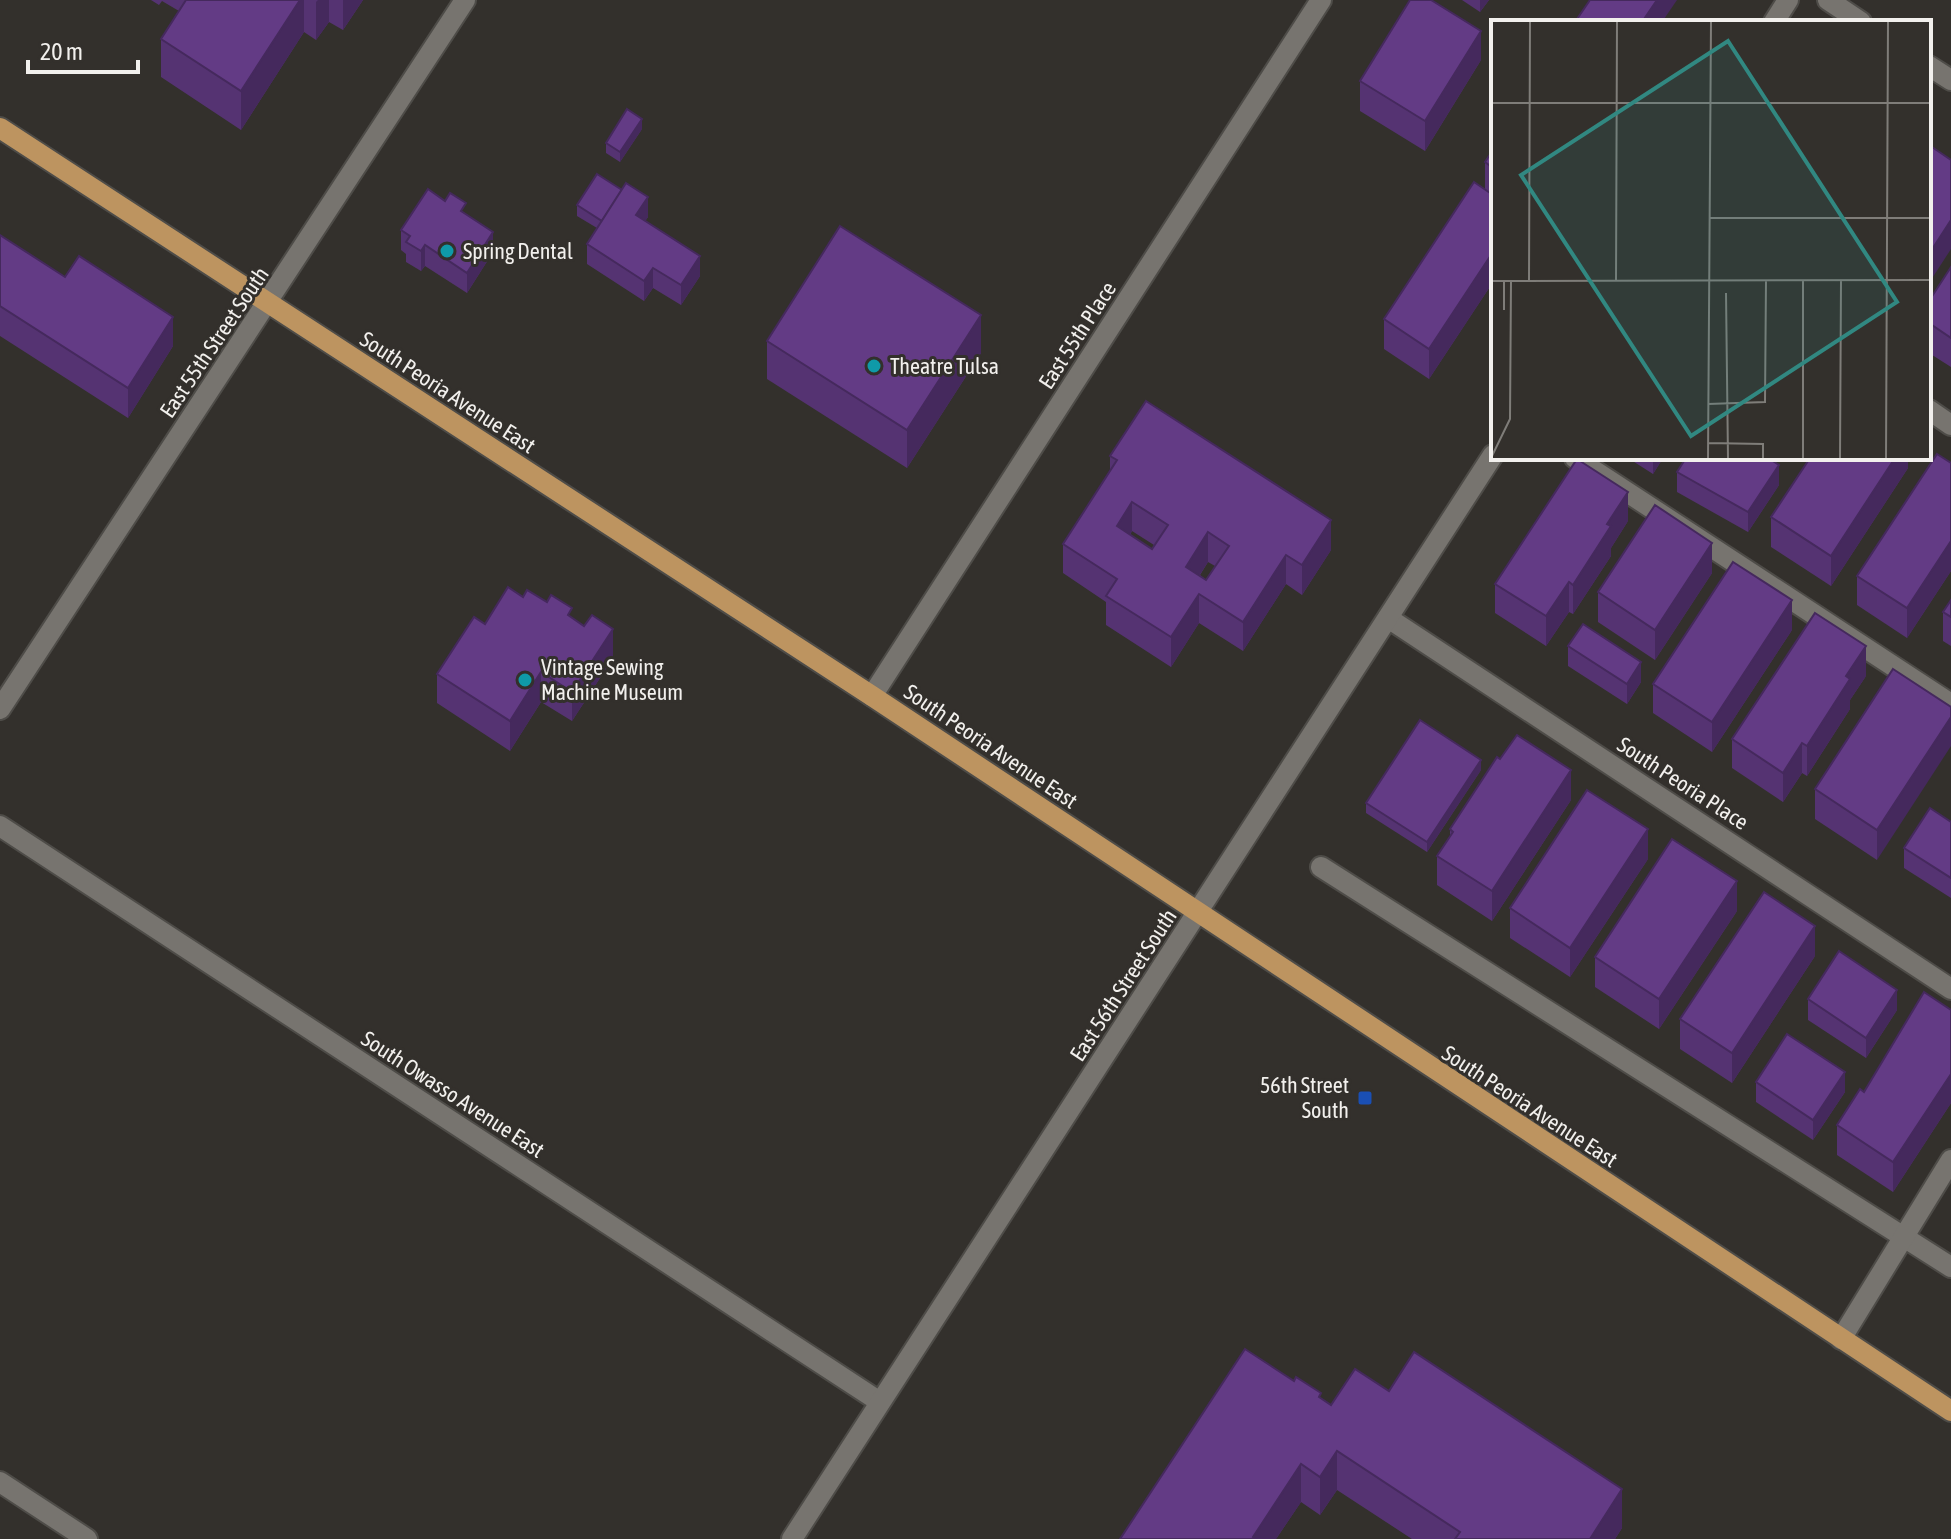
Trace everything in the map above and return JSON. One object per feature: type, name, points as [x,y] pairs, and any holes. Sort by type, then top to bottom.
[{"type":"main road","name":"South Peoria Avenue East","points":[[0,128],[872,696],[1951,1411]]},
{"type":"street","name":"East 55th Street South","points":[[0,709],[465,0]]},
{"type":"street","name":"East 55th Place","points":[[872,696],[1321,0]]},
{"type":"street","points":[[1775,20],[1788,0]]},
{"type":"street","points":[[1828,0],[1858,20]]},
{"type":"street","points":[[1931,67],[1951,80]]},
{"type":"street","points":[[1931,411],[1951,425]]},
{"type":"street","name":"East 56th Street South","points":[[792,1539],[1491,458]]},
{"type":"street","points":[[1578,460],[1951,704]]},
{"type":"street","name":"South Peoria Place","points":[[1388,618],[1951,989]]},
{"type":"street","name":"South Owasso Avenue East","points":[[0,826],[880,1402]]},
{"type":"street","points":[[1321,867],[1951,1267]]},
{"type":"street","points":[[1841,1339],[1951,1160]]},
{"type":"street","points":[[0,1482],[87,1539]]},
{"type":"building","points":[[186,0],[300,0],[241,91],[161,39]]},
{"type":"building","points":[[1410,0],[1431,0],[1481,31],[1425,121],[1360,81]]},
{"type":"building","points":[[1590,0],[1657,0],[1643,20],[1576,20]]},
{"type":"building","points":[[627,109],[642,119],[620,152],[606,143]]},
{"type":"building","points":[[1931,146],[1951,160],[1951,220],[1931,251]]},
{"type":"building","points":[[1491,153],[1491,166],[1485,162]]},
{"type":"building","points":[[597,174],[622,190],[602,221],[577,205]]},
{"type":"building","points":[[1474,182],[1491,194],[1491,255],[1429,349],[1384,319]]},
{"type":"building","points":[[626,183],[648,197],[636,215],[700,256],[681,285],[653,268],[644,281],[587,244]]},
{"type":"building","points":[[428,189],[445,201],[450,193],[466,203],[461,211],[493,232],[467,273],[425,245],[421,251],[406,242],[410,236],[401,230]]},
{"type":"building","name":"Theatre Tulsa","points":[[840,226],[981,315],[907,430],[767,341]]},
{"type":"building","points":[[0,235],[65,277],[79,256],[173,317],[128,388],[0,306]]},
{"type":"building","points":[[1951,267],[1951,338],[1931,324],[1931,298]]},
{"type":"building","points":[[1146,401],[1331,520],[1302,565],[1286,555],[1243,622],[1199,594],[1171,637],[1106,596],[1117,579],[1063,544],[1117,460],[1110,456]],"holes":[[[1132,502],[1168,525],[1152,549],[1117,526]],[[1208,532],[1229,546],[1206,580],[1186,567]]]},
{"type":"building","points":[[1937,454],[1951,463],[1951,541],[1907,608],[1857,576]]},
{"type":"building","points":[[1576,460],[1628,492],[1607,524],[1611,526],[1573,585],[1569,582],[1546,616],[1495,584]]},
{"type":"building","points":[[1685,460],[1771,460],[1779,465],[1748,512],[1677,472]]},
{"type":"building","points":[[1809,460],[1894,460],[1831,556],[1771,517]]},
{"type":"building","points":[[1655,505],[1712,543],[1655,630],[1598,592]]},
{"type":"building","points":[[1733,562],[1792,600],[1712,722],[1653,684]]},
{"type":"building","name":"Vintage Sewing Machine Museum","points":[[508,587],[523,597],[527,590],[547,602],[551,595],[572,608],[568,615],[584,626],[592,615],[613,629],[572,692],[541,672],[510,721],[437,674],[474,617],[485,624]]},
{"type":"building","points":[[1951,600],[1951,617],[1943,612]]},
{"type":"building","points":[[1815,613],[1866,646],[1846,676],[1850,679],[1807,746],[1802,743],[1783,773],[1732,739]]},
{"type":"building","points":[[1583,624],[1641,662],[1627,684],[1568,646]]},
{"type":"building","points":[[1893,669],[1951,707],[1951,717],[1877,830],[1815,789]]},
{"type":"building","points":[[1420,720],[1481,760],[1427,842],[1366,803]]},
{"type":"building","points":[[1517,735],[1571,770],[1492,891],[1437,856],[1453,832],[1450,829],[1497,757],[1500,759]]},
{"type":"building","points":[[1587,790],[1648,829],[1570,948],[1510,908]]},
{"type":"building","points":[[1930,808],[1951,822],[1951,878],[1904,848]]},
{"type":"building","points":[[1672,839],[1737,881],[1659,999],[1595,957]]},
{"type":"building","points":[[1764,892],[1815,926],[1732,1053],[1680,1019]]},
{"type":"building","points":[[1839,951],[1897,990],[1866,1038],[1808,999]]},
{"type":"building","points":[[1924,992],[1951,1010],[1951,1074],[1893,1162],[1837,1125],[1860,1089],[1864,1092]]},
{"type":"building","points":[[1787,1034],[1845,1072],[1813,1120],[1756,1082]]},
{"type":"building","points":[[1245,1349],[1294,1381],[1296,1377],[1321,1393],[1319,1397],[1331,1405],[1355,1369],[1389,1391],[1414,1352],[1622,1489],[1590,1539],[1455,1539],[1460,1532],[1337,1451],[1320,1477],[1301,1464],[1253,1537],[1256,1539],[1120,1539]]},
{"type":"place","name":"Spring Dental","points":[[447,251]]},
{"type":"place","name":"Theatre Tulsa","points":[[874,366]]},
{"type":"place","name":"Vintage Sewing Machine Museum","points":[[525,680]]},
{"type":"place","name":"56th Street South","points":[[1365,1098]]}]
